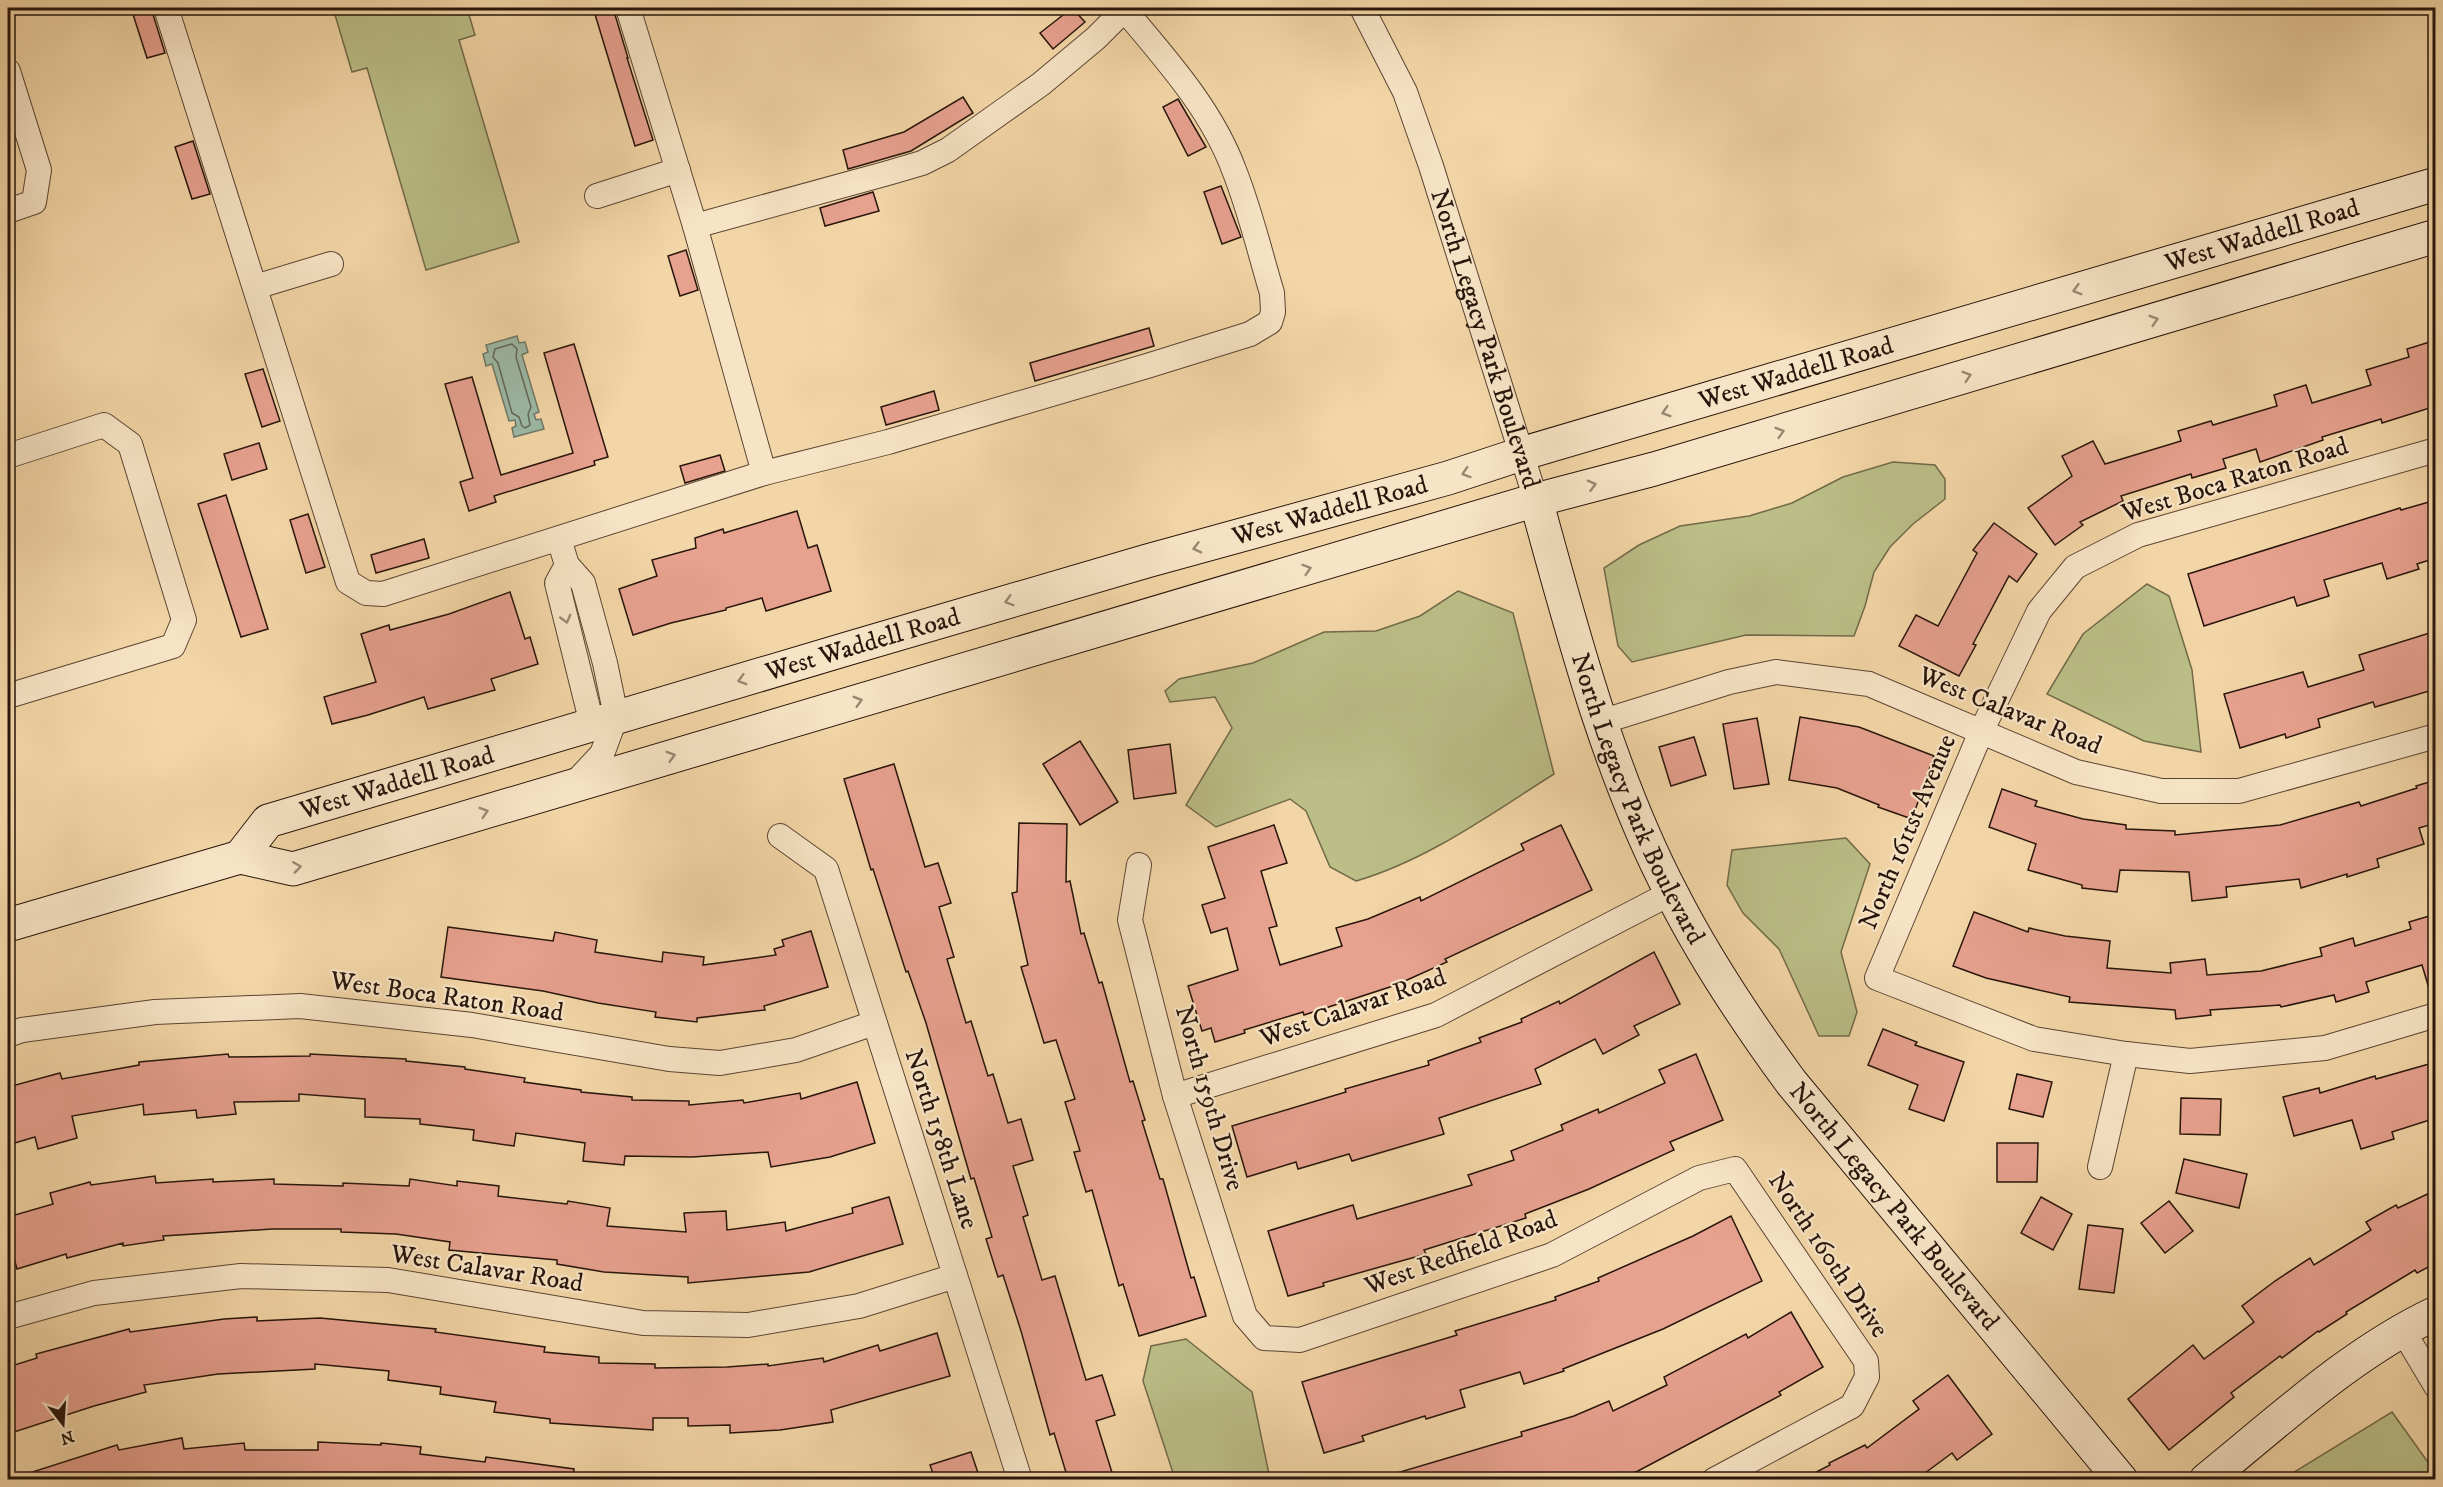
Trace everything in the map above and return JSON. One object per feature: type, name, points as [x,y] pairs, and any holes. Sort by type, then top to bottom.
[{"type":"main road","name":"West Waddell Road","points":[[240,857],[268,821],[1147,561],[1449,478],[1521,454],[2436,184]]},
{"type":"main road","name":"West Waddell Road","points":[[8,925],[240,857],[293,869],[1536,500],[1654,469],[2436,236]]},
{"type":"main road","name":"North Legacy Park Boulevard","points":[[1536,500],[1601,722],[1624,783],[1671,893],[1712,967],[1748,1023],[1791,1082],[2121,1479]]},
{"type":"main road","points":[[2206,1479],[2370,1349],[2402,1329],[2436,1313]]},
{"type":"street","points":[[166,8],[348,582],[366,593],[383,594],[764,473],[888,442],[1148,366],[1250,334],[1270,322],[1272,293],[1234,169],[1212,126],[1178,74],[1124,8],[1096,38],[1041,84],[948,150],[922,163],[695,226]]},
{"type":"street","points":[[628,8],[695,226],[764,473]]},
{"type":"street","name":"North Legacy Park Boulevard","points":[[1362,8],[1405,92],[1431,166],[1536,500]]},
{"type":"street","points":[[8,71],[39,170],[34,202],[8,211]]},
{"type":"street","points":[[597,196],[678,170]]},
{"type":"street","points":[[255,287],[331,264]]},
{"type":"street","points":[[8,456],[104,426],[130,444],[184,620],[173,646],[8,696]]},
{"type":"street","name":"West Boca Raton Road","points":[[2039,611],[2075,567],[2138,535],[2436,450]]},
{"type":"street","points":[[559,539],[567,565],[583,583],[605,663],[602,754],[572,786]]},
{"type":"street","name":"North 161tst Avenue","points":[[2039,611],[1981,732],[1877,978],[2034,1039],[2126,1054]]},
{"type":"street","name":"West Calavar Road","points":[[1601,722],[1729,682],[1776,672],[1869,684],[2076,772],[2161,791],[2238,791],[2436,736]]},
{"type":"street","name":"North 158th Lane","points":[[780,836],[826,869],[1020,1479]]},
{"type":"street","name":"North 159th Drive","points":[[1139,865],[1131,920],[1175,1096],[1245,1316],[1264,1338]]},
{"type":"street","name":"West Calavar Road","points":[[1175,1096],[1436,1015],[1671,893]]},
{"type":"street","name":"West Boca Raton Road","points":[[8,1035],[22,1030],[155,1012],[300,1006],[472,1025],[669,1059],[720,1064],[796,1050],[874,1023]]},
{"type":"street","points":[[2100,1167],[2126,1054],[2190,1061],[2325,1048],[2436,1015]]},
{"type":"street","name":"West Redfield Road","points":[[1264,1338],[1300,1340],[1552,1255],[1699,1178],[1736,1168]]},
{"type":"street","name":"North 160th Drive","points":[[1714,1479],[1852,1406],[1867,1377],[1866,1362],[1736,1168]]},
{"type":"street","name":"West Calavar Road","points":[[8,1317],[94,1293],[241,1276],[388,1280],[643,1323],[748,1325],[860,1306],[955,1276]]},
{"type":"street","points":[[2402,1329],[2436,1386]]},
{"type":"green space","points":[[333,8],[467,8],[475,35],[459,40],[519,242],[426,270],[367,68],[352,72]]},
{"type":"green space","points":[[1893,462],[1935,465],[1945,479],[1945,499],[1913,524],[1890,547],[1874,572],[1854,636],[1746,635],[1632,662],[1618,646],[1604,568],[1639,545],[1680,526],[1749,516],[1792,503],[1843,477]]},
{"type":"green space","points":[[2147,584],[2169,596],[2192,670],[2201,752],[2144,741],[2047,694],[2083,634]]},
{"type":"green space","points":[[1458,591],[1513,613],[1554,774],[1434,848],[1383,872],[1356,881],[1330,867],[1306,811],[1290,799],[1216,827],[1186,805],[1232,728],[1215,697],[1170,702],[1165,691],[1179,679],[1253,663],[1324,632],[1376,631],[1420,616]]},
{"type":"green space","points":[[1846,838],[1870,864],[1841,952],[1857,1012],[1849,1036],[1819,1036],[1779,949],[1743,913],[1727,885],[1732,850]]},
{"type":"green space","points":[[1186,1339],[1252,1392],[1270,1479],[1175,1479],[1143,1381],[1151,1346]]},
{"type":"green space","points":[[2392,1412],[2435,1472],[2435,1479],[2283,1479]]},
{"type":"water","points":[[517,336],[519,343],[525,342],[528,352],[522,355],[539,412],[534,414],[536,420],[541,419],[544,429],[514,437],[512,428],[516,426],[515,420],[509,421],[492,364],[486,366],[483,354],[488,352],[486,345]]},
{"type":"building","points":[[131,8],[151,8],[165,53],[147,58]]},
{"type":"building","points":[[613,8],[653,140],[635,146],[594,11]]},
{"type":"building","points":[[1072,8],[1085,22],[1053,49],[1040,33]]},
{"type":"building","points":[[963,97],[973,113],[911,151],[848,169],[843,150],[904,132]]},
{"type":"building","points":[[1178,99],[1206,147],[1188,156],[1163,107]]},
{"type":"building","points":[[193,141],[210,194],[192,199],[175,147]]},
{"type":"building","points":[[1221,186],[1241,237],[1222,244],[1204,192]]},
{"type":"building","points":[[873,192],[879,211],[825,226],[820,208]]},
{"type":"building","points":[[686,250],[698,290],[680,296],[668,256]]},
{"type":"building","points":[[1149,328],[1154,346],[1035,381],[1030,363]]},
{"type":"building","points":[[2436,340],[2436,406],[2382,423],[2381,419],[2322,437],[2323,440],[2260,462],[2256,449],[2223,459],[2226,468],[2192,478],[2191,474],[2121,496],[2123,501],[2080,522],[2083,525],[2055,545],[2028,508],[2072,476],[2062,456],[2093,441],[2105,464],[2181,441],[2178,431],[2211,421],[2213,425],[2277,406],[2274,395],[2306,385],[2312,403],[2371,385],[2366,370],[2409,357],[2407,349]]},
{"type":"building","points":[[574,344],[608,457],[594,461],[595,465],[494,496],[496,502],[469,511],[460,482],[473,478],[445,384],[472,377],[501,475],[573,453],[544,353]]},
{"type":"building","points":[[263,369],[280,421],[262,427],[245,374]]},
{"type":"building","points":[[934,391],[939,410],[886,425],[881,407]]},
{"type":"building","points":[[259,443],[267,469],[232,480],[224,454]]},
{"type":"building","points":[[720,455],[725,471],[685,483],[680,466]]},
{"type":"building","points":[[226,495],[268,629],[241,637],[198,504]]},
{"type":"building","points":[[2436,500],[2436,558],[2417,564],[2419,569],[2387,579],[2382,563],[2324,580],[2329,596],[2297,606],[2294,597],[2204,626],[2188,574],[2400,508],[2401,510]]},
{"type":"building","points":[[797,511],[808,548],[817,545],[831,591],[766,611],[762,598],[633,635],[619,589],[657,576],[652,560],[696,548],[695,538],[723,529],[724,533]]},
{"type":"building","points":[[308,514],[325,567],[306,573],[290,520]]},
{"type":"building","points":[[1994,523],[2037,554],[2017,582],[2009,576],[1959,676],[1899,646],[1916,615],[1938,626],[1977,553],[1973,550]]},
{"type":"building","points":[[424,539],[429,558],[376,573],[371,555]]},
{"type":"building","points":[[510,592],[525,639],[530,637],[538,664],[491,679],[495,690],[428,709],[424,697],[332,724],[324,697],[376,682],[361,634],[389,625],[390,630],[449,614]]},
{"type":"building","points":[[2436,631],[2436,689],[2375,707],[2373,702],[2318,719],[2320,727],[2286,738],[2285,734],[2240,748],[2224,694],[2303,672],[2308,687],[2364,670],[2359,655]]},
{"type":"building","points":[[1800,717],[1859,727],[1934,756],[1912,819],[1878,807],[1879,805],[1837,788],[1789,780]]},
{"type":"building","points":[[1757,718],[1769,784],[1734,789],[1723,724]]},
{"type":"building","points":[[1694,737],[1706,775],[1671,786],[1659,747]]},
{"type":"building","points":[[1080,741],[1118,802],[1080,825],[1043,764]]},
{"type":"building","points":[[1170,744],[1176,793],[1134,799],[1128,750]]},
{"type":"building","points":[[894,764],[925,867],[938,863],[951,903],[939,907],[954,957],[947,959],[966,1023],[971,1021],[988,1076],[993,1074],[1008,1123],[1021,1119],[1033,1160],[1013,1166],[1028,1215],[1023,1217],[1042,1280],[1055,1276],[1086,1380],[1102,1375],[1115,1415],[1096,1421],[1114,1479],[1068,1479],[1054,1433],[1050,1435],[1003,1275],[998,1277],[986,1239],[992,1237],[974,1178],[971,1179],[926,1023],[908,971],[906,972],[873,869],[871,870],[844,779]]},
{"type":"building","points":[[2436,780],[2436,823],[2419,828],[2424,844],[2377,859],[2379,867],[2301,888],[2299,879],[2226,887],[2227,897],[2192,901],[2189,872],[2120,870],[2117,892],[2082,888],[2082,885],[2028,870],[2036,844],[1989,827],[2002,789],[2037,801],[2035,806],[2083,819],[2126,825],[2126,829],[2175,831],[2175,835],[2280,825],[2359,802],[2361,806]]},
{"type":"building","points":[[1019,823],[1067,824],[1066,882],[1070,881],[1081,934],[1084,933],[1099,983],[1102,982],[1130,1082],[1133,1081],[1145,1120],[1142,1121],[1160,1179],[1163,1179],[1191,1278],[1194,1277],[1206,1316],[1139,1336],[1123,1284],[1119,1286],[1092,1190],[1086,1192],[1074,1152],[1080,1151],[1065,1102],[1075,1099],[1056,1040],[1044,1043],[1021,967],[1028,965],[1012,893],[1017,892]]},
{"type":"building","points":[[1274,825],[1287,863],[1261,871],[1277,926],[1269,928],[1280,965],[1342,946],[1336,928],[1368,919],[1420,897],[1421,901],[1524,850],[1521,844],[1561,825],[1592,890],[1445,959],[1447,962],[1396,985],[1304,1015],[1303,1012],[1244,1030],[1245,1033],[1215,1042],[1211,1028],[1202,1031],[1188,986],[1238,970],[1227,928],[1211,933],[1202,905],[1225,898],[1208,847]]},
{"type":"building","points":[[1974,912],[2028,932],[2029,928],[2065,936],[2110,941],[2107,968],[2171,973],[2170,963],[2205,959],[2207,975],[2261,971],[2322,956],[2320,948],[2353,938],[2355,946],[2411,929],[2409,922],[2436,914],[2436,995],[2431,995],[2422,965],[2366,982],[2369,992],[2336,1002],[2334,995],[2281,1007],[2280,1005],[2210,1010],[2211,1015],[2176,1019],[2175,1010],[2069,1002],[2070,997],[1986,978],[1953,966]]},
{"type":"building","points":[[448,927],[553,941],[555,932],[597,940],[595,952],[662,962],[663,952],[704,957],[703,965],[776,955],[774,949],[784,946],[782,940],[811,931],[828,987],[764,1006],[765,1010],[697,1018],[697,1022],[655,1017],[656,1012],[543,991],[441,977]]},
{"type":"building","points":[[1654,952],[1680,1004],[1634,1026],[1639,1035],[1603,1054],[1595,1039],[1535,1069],[1541,1084],[1439,1118],[1444,1134],[1352,1161],[1349,1154],[1298,1169],[1296,1162],[1247,1177],[1232,1126],[1346,1092],[1345,1089],[1429,1065],[1428,1061],[1481,1042],[1479,1038],[1522,1022],[1521,1019],[1559,1001],[1560,1004]]},
{"type":"building","points":[[1883,1029],[1917,1042],[1915,1045],[1964,1062],[1944,1121],[1909,1109],[1918,1085],[1868,1065]]},
{"type":"building","points":[[228,1054],[229,1057],[310,1056],[310,1054],[406,1059],[406,1061],[465,1067],[465,1069],[525,1078],[524,1082],[581,1090],[581,1092],[632,1097],[632,1100],[689,1101],[689,1105],[743,1100],[744,1103],[800,1093],[801,1099],[857,1082],[875,1143],[830,1157],[771,1167],[768,1152],[692,1157],[625,1156],[624,1165],[583,1161],[585,1143],[516,1133],[514,1146],[473,1140],[474,1130],[420,1124],[420,1119],[365,1117],[365,1099],[299,1094],[299,1101],[234,1102],[236,1114],[197,1118],[196,1110],[144,1115],[143,1104],[72,1116],[77,1138],[38,1149],[35,1137],[8,1145],[8,1087],[60,1073],[62,1079],[139,1065],[139,1062]]},
{"type":"building","points":[[1696,1054],[1723,1120],[1670,1142],[1674,1150],[1589,1189],[1525,1214],[1526,1218],[1424,1250],[1426,1254],[1323,1283],[1324,1286],[1288,1296],[1268,1231],[1353,1205],[1357,1219],[1472,1185],[1468,1175],[1514,1160],[1511,1151],[1563,1130],[1561,1125],[1598,1109],[1599,1113],[1665,1083],[1659,1070]]},
{"type":"building","points":[[2436,1062],[2436,1118],[2392,1132],[2394,1139],[2361,1149],[2352,1120],[2294,1136],[2283,1097],[2319,1088],[2320,1093],[2375,1076],[2376,1079]]},
{"type":"building","points":[[2017,1074],[2052,1082],[2043,1117],[2009,1109]]},
{"type":"building","points":[[2181,1098],[2221,1099],[2220,1135],[2180,1134]]},
{"type":"building","points":[[1997,1143],[2038,1143],[2037,1182],[1997,1182]]},
{"type":"building","points":[[2184,1159],[2247,1174],[2239,1208],[2176,1193]]},
{"type":"building","points":[[155,1176],[156,1183],[213,1179],[213,1182],[274,1179],[274,1184],[343,1186],[343,1183],[409,1186],[410,1179],[457,1186],[457,1181],[499,1186],[498,1196],[567,1204],[568,1201],[610,1208],[607,1226],[686,1232],[684,1213],[726,1211],[727,1230],[785,1222],[786,1231],[853,1213],[852,1208],[889,1197],[903,1244],[809,1272],[688,1283],[688,1277],[604,1272],[557,1264],[557,1260],[449,1250],[450,1242],[396,1234],[341,1232],[341,1229],[272,1229],[163,1236],[164,1240],[123,1246],[123,1243],[67,1258],[66,1254],[17,1269],[8,1237],[8,1217],[53,1204],[50,1193],[90,1182],[91,1185]]},
{"type":"building","points":[[2436,1190],[2436,1263],[2417,1273],[2415,1270],[2346,1312],[2347,1314],[2318,1331],[2282,1358],[2280,1356],[2231,1393],[2234,1397],[2169,1450],[2128,1399],[2193,1345],[2204,1359],[2254,1322],[2242,1306],[2275,1281],[2310,1258],[2314,1265],[2371,1230],[2366,1222],[2396,1205],[2398,1208]]},
{"type":"building","points":[[2041,1197],[2072,1214],[2053,1250],[2021,1233]]},
{"type":"building","points":[[2169,1201],[2193,1231],[2165,1253],[2141,1223]]},
{"type":"building","points":[[1731,1216],[1762,1281],[1663,1329],[1563,1369],[1564,1371],[1524,1384],[1520,1372],[1460,1390],[1465,1407],[1426,1419],[1425,1416],[1362,1436],[1364,1441],[1324,1453],[1302,1382],[1457,1335],[1455,1331],[1556,1300],[1555,1297],[1599,1281],[1598,1278],[1693,1236]]},
{"type":"building","points":[[2088,1225],[2123,1229],[2114,1293],[2079,1289]]},
{"type":"building","points":[[1791,1312],[1823,1367],[1779,1392],[1781,1395],[1638,1471],[1615,1479],[1391,1479],[1390,1475],[1522,1436],[1521,1432],[1574,1416],[1609,1401],[1613,1411],[1667,1385],[1664,1377],[1746,1334],[1748,1338]]},
{"type":"building","points":[[257,1317],[257,1321],[320,1318],[436,1329],[435,1332],[545,1347],[544,1352],[599,1357],[599,1363],[655,1364],[655,1368],[768,1364],[768,1366],[823,1358],[824,1362],[878,1345],[880,1351],[937,1333],[950,1376],[831,1410],[833,1422],[780,1430],[730,1433],[730,1425],[688,1426],[688,1418],[653,1418],[653,1430],[550,1423],[550,1419],[494,1412],[496,1402],[440,1394],[441,1387],[388,1380],[389,1371],[315,1364],[315,1369],[218,1374],[144,1385],[146,1392],[8,1434],[8,1367],[37,1358],[36,1354],[129,1329],[130,1332],[224,1319]]},
{"type":"building","points":[[1948,1375],[1992,1434],[1957,1460],[1952,1453],[1917,1479],[1803,1479],[1865,1445],[1867,1448],[1919,1409],[1913,1401]]},
{"type":"building","points":[[182,1438],[184,1449],[244,1443],[245,1450],[318,1450],[318,1442],[381,1445],[381,1443],[421,1447],[420,1454],[485,1462],[486,1457],[574,1469],[573,1479],[23,1479],[23,1475],[117,1445],[119,1450]]},
{"type":"building","points":[[971,1452],[980,1479],[935,1479],[930,1465]]}]
